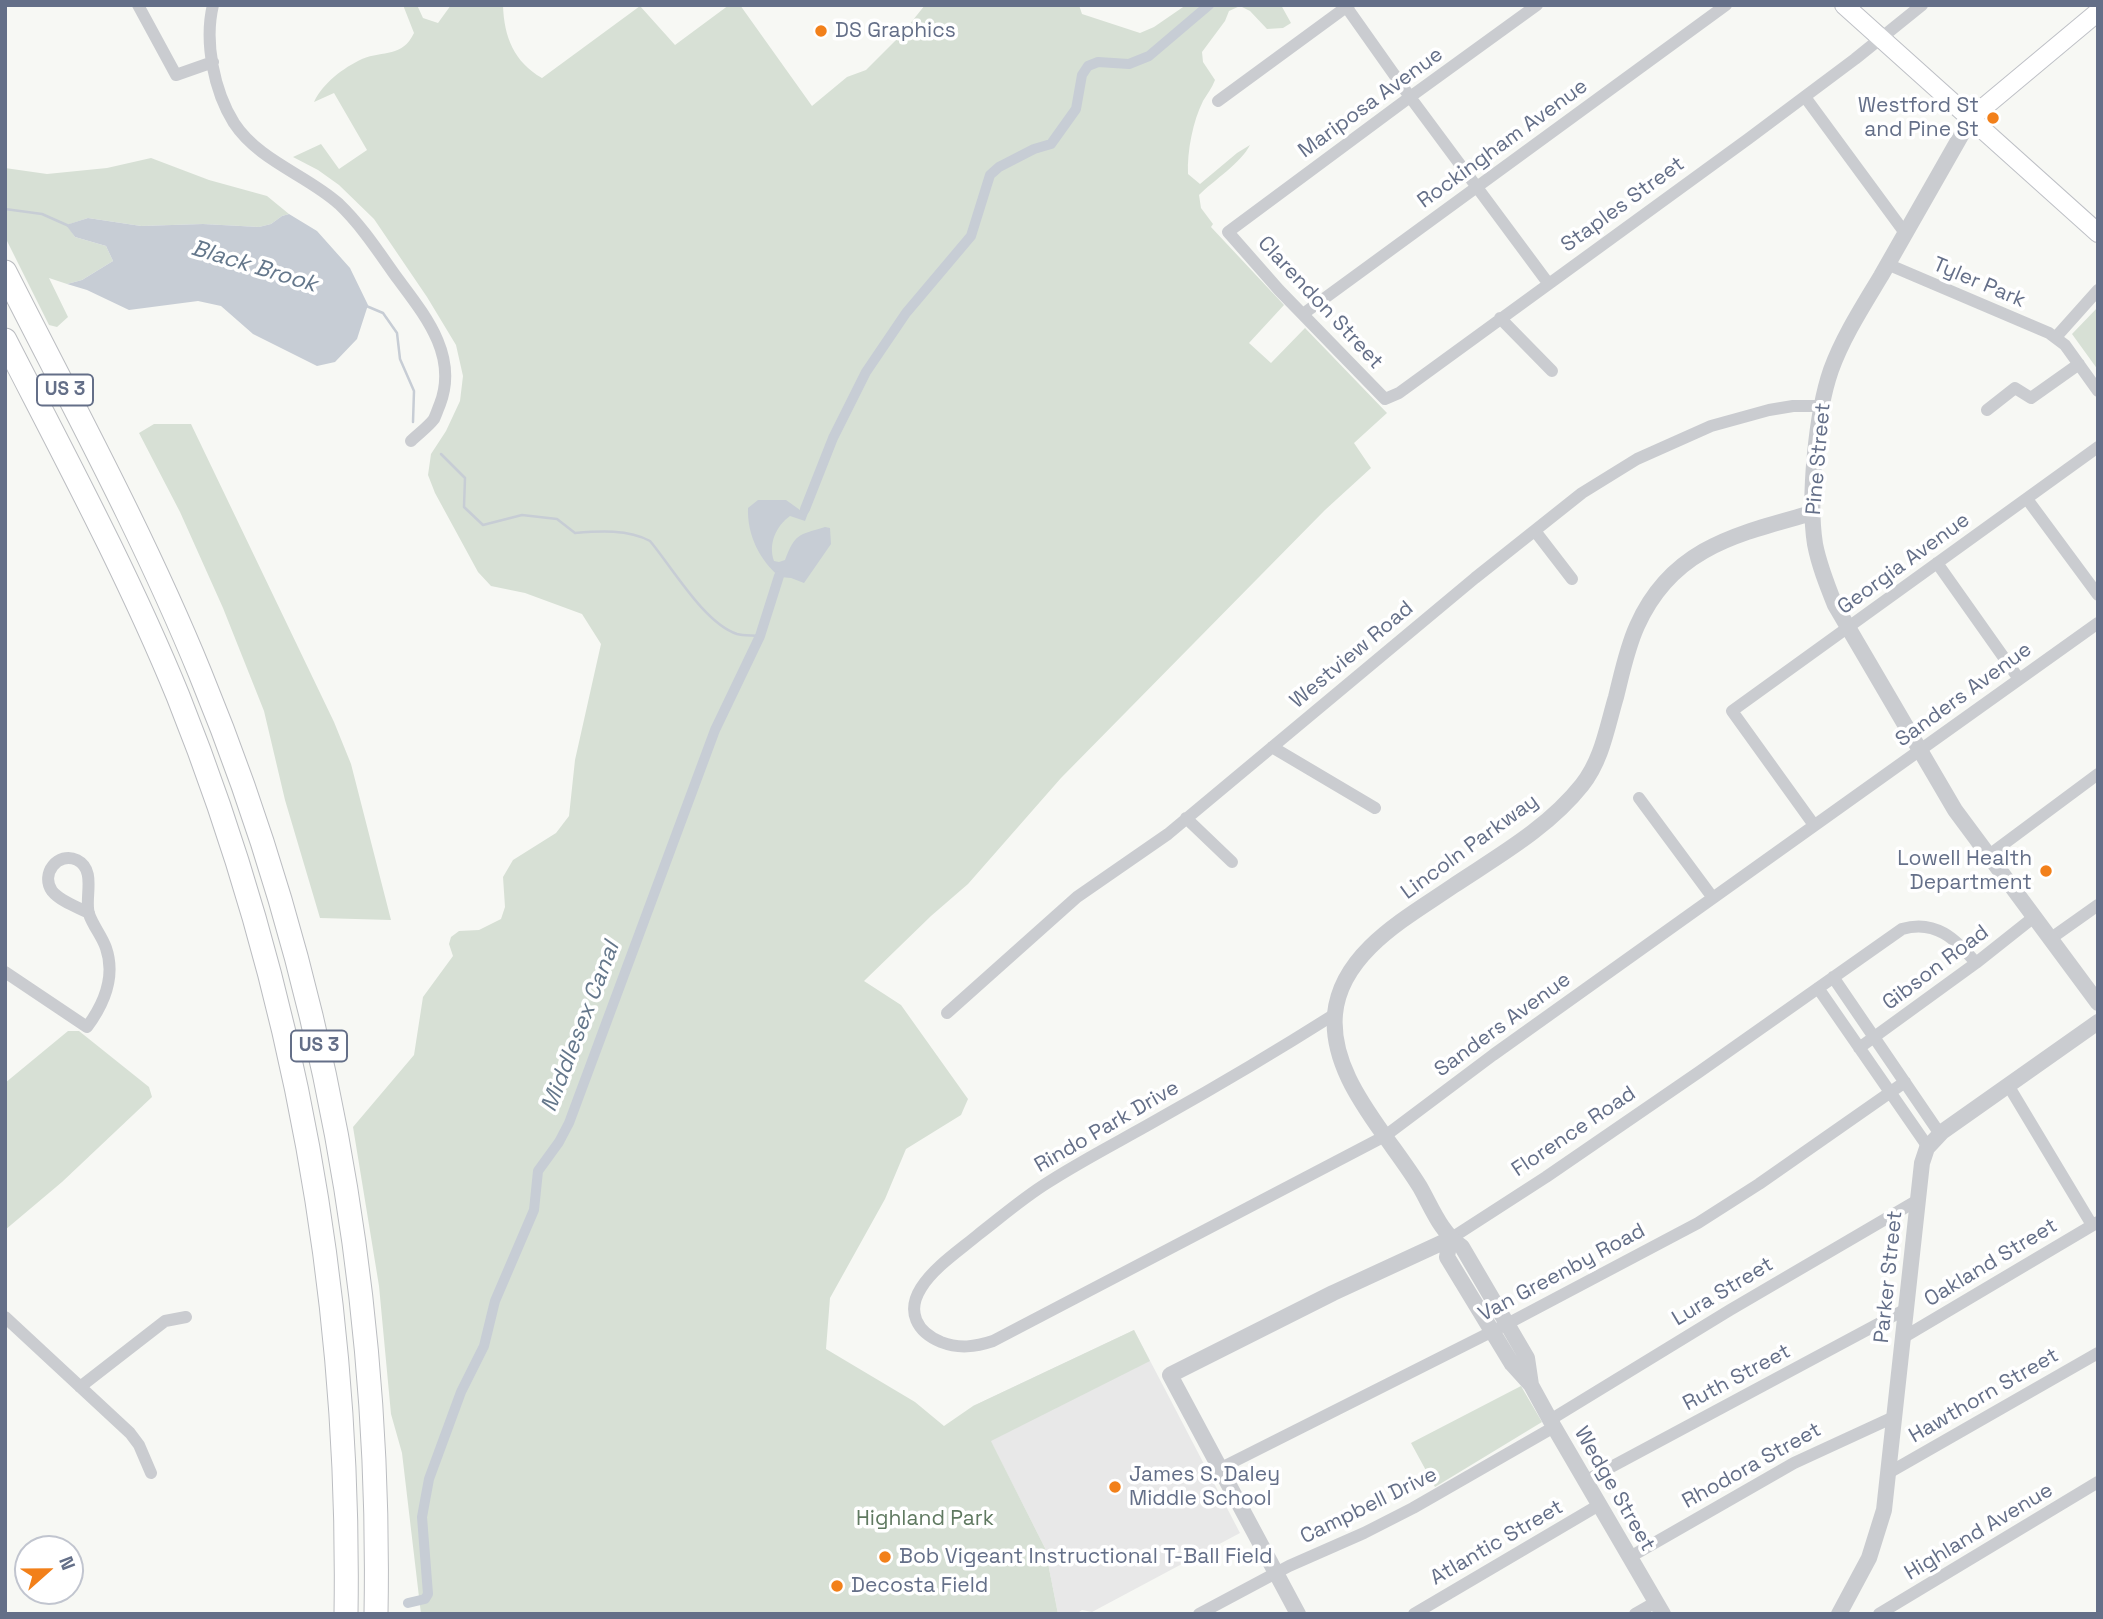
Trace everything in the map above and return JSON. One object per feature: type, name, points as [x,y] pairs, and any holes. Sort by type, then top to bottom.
[{"type":"highway","name":"US 3","points":[[5,272],[142,542],[188,643],[242,780],[293,943],[331,1100],[356,1258],[373,1441],[376,1614]]},
{"type":"highway","name":"US 3","points":[[5,340],[123,574],[178,697],[240,869],[270,976],[303,1120],[331,1301],[344,1472],[346,1614]]},
{"type":"main road","points":[[1844,5],[2098,233]]},
{"type":"main road","name":"Pine Street","points":[[1971,118],[2094,10]]},
{"type":"street","points":[[138,5],[176,75],[213,62]]},
{"type":"street","points":[[213,5],[210,19],[216,79],[235,124],[255,146],[340,205],[359,226],[438,340],[445,359],[446,379],[443,395],[434,418],[411,441]]},
{"type":"street","name":"Mariposa Avenue","points":[[1228,232],[1537,5]]},
{"type":"street","name":"Rockingham Avenue","points":[[1303,314],[1726,5]]},
{"type":"street","name":"Staples Street","points":[[1385,399],[1399,393],[1805,97],[1922,5]]},
{"type":"street","points":[[1218,101],[1347,6],[1410,97],[1548,283]]},
{"type":"street","points":[[1805,97],[1905,233]]},
{"type":"street","name":"Pine Street","points":[[1971,118],[1837,356],[1823,406],[1812,513],[1816,545],[1823,572],[1847,628],[1955,810],[2098,1003]]},
{"type":"street","name":"Clarendon Street","points":[[1228,232],[1279,290],[1385,399]]},
{"type":"street","name":"Tyler Park","points":[[1887,264],[2056,337],[2065,345],[2098,391]]},
{"type":"street","points":[[2056,337],[2098,290]]},
{"type":"street","points":[[1500,318],[1552,371]]},
{"type":"street","points":[[1987,410],[2015,388],[2031,398],[2079,365]]},
{"type":"street","name":"Westview Road","points":[[947,1013],[1077,897],[1186,818],[1582,493],[1637,459],[1685,436],[1769,410],[1793,406],[1823,406]]},
{"type":"street","name":"Georgia Avenue","points":[[1814,825],[1732,711],[2098,447]]},
{"type":"street","points":[[2027,499],[2098,595]]},
{"type":"street","name":"Lincoln Parkway","points":[[1500,1327],[1447,1257],[1450,1239],[1419,1185],[1360,1101],[1337,1045],[1335,1014],[1341,994],[1351,972],[1378,940],[1522,840],[1584,783],[1601,749],[1637,625],[1658,592],[1680,566],[1692,556],[1717,543],[1812,513]]},
{"type":"street","points":[[1535,531],[1572,579]]},
{"type":"street","points":[[1937,563],[2019,679]]},
{"type":"street","name":"Sanders Avenue","points":[[917,1296],[913,1314],[917,1325],[925,1333],[953,1346],[979,1346],[1385,1136],[1460,1079],[2098,623]]},
{"type":"street","points":[[1272,747],[1375,808]]},
{"type":"street","points":[[1989,855],[2098,774]]},
{"type":"street","points":[[1639,798],[1713,898]]},
{"type":"street","points":[[1186,818],[1232,862]]},
{"type":"street","points":[[2050,939],[2098,905]]},
{"type":"street","points":[[5,972],[87,1027],[102,1004],[110,976],[106,948],[89,913]]},
{"type":"street","name":"Gibson Road","points":[[1860,1048],[2034,917]]},
{"type":"street","name":"Florence Road","points":[[1219,1469],[1170,1375],[1333,1293],[1450,1239],[1546,1177],[1891,935],[1913,926],[1925,926],[1944,932],[1976,963]]},
{"type":"street","points":[[1833,977],[1940,1134]]},
{"type":"street","points":[[1818,988],[1928,1147]]},
{"type":"street","name":"Rindo Park Drive","points":[[917,1296],[936,1271],[1044,1185],[1264,1059],[1335,1014]]},
{"type":"street","name":"Parker Street","points":[[1839,1614],[1869,1558],[1881,1523],[1890,1472],[1922,1163],[1928,1147],[1940,1134],[2098,1022]]},
{"type":"street","name":"Van Greenby Road","points":[[1219,1469],[1500,1327],[1708,1217],[1905,1082]]},
{"type":"street","points":[[2008,1086],[2095,1223]]},
{"type":"street","name":"Lura Street","points":[[1552,1424],[1730,1310],[1918,1200]]},
{"type":"street","name":"Oakland Street","points":[[1903,1337],[2095,1223]]},
{"type":"street","name":"Ruth Street","points":[[1585,1481],[1906,1309]]},
{"type":"street","points":[[5,1317],[130,1433],[139,1445],[151,1473]]},
{"type":"street","points":[[80,1387],[165,1321],[186,1317]]},
{"type":"street","name":"Wedge Street","points":[[1500,1327],[1512,1364],[1531,1385],[1660,1608]]},
{"type":"street","name":"Hawthorn Street","points":[[1890,1472],[2098,1353]]},
{"type":"street","name":"Rhodora Street","points":[[1630,1557],[1794,1462],[1896,1416]]},
{"type":"street","name":"Campbell Drive","points":[[1199,1614],[1275,1573],[1413,1508],[1552,1424]]},
{"type":"street","points":[[1219,1469],[1298,1614]]},
{"type":"street","name":"Highland Avenue","points":[[1879,1614],[2098,1482]]},
{"type":"street","name":"Atlantic Street","points":[[1414,1614],[1599,1505]]},
{"type":"street","points":[[1635,1614],[1660,1608]]},
{"type":"shaded area","name":"James S. Daley Middle School","points":[[1134,1330],[1240,1533],[1092,1612],[1082,1610],[1076,1614],[1058,1614],[1045,1548],[973,1406]]},
{"type":"green space","name":"Highland Park","points":[[403,5],[417,5],[423,18],[438,23],[451,5],[503,5],[512,48],[532,72],[542,78],[640,6],[675,45],[729,5],[740,5],[812,106],[847,77],[866,70],[901,35],[925,5],[1079,5],[1082,14],[1140,33],[1154,27],[1186,5],[1281,5],[1291,23],[1283,28],[1267,29],[1250,11],[1240,6],[1229,11],[1225,21],[1202,52],[1203,62],[1215,80],[1199,109],[1190,146],[1188,174],[1200,184],[1250,145],[1234,165],[1199,195],[1201,208],[1213,224],[1211,227],[1284,305],[1249,343],[1271,363],[1305,328],[1387,413],[1354,443],[1371,468],[1325,510],[1061,778],[968,884],[864,981],[901,1005],[968,1099],[961,1115],[906,1149],[885,1199],[830,1298],[826,1349],[915,1402],[944,1426],[973,1406],[1134,1330],[1150,1361],[991,1441],[1045,1548],[1058,1614],[421,1614],[402,1453],[391,1414],[379,1286],[353,1127],[414,1055],[423,997],[453,956],[449,944],[451,937],[459,931],[479,930],[501,919],[505,907],[503,877],[513,860],[556,833],[569,816],[575,760],[601,644],[582,614],[525,593],[491,586],[478,572],[428,475],[431,454],[446,431],[460,401],[463,376],[456,345],[374,219],[339,185],[293,157],[321,144],[339,169],[367,150],[334,93],[314,102],[328,82],[348,67],[370,56],[398,50],[409,41],[414,33]]},
{"type":"green space","points":[[151,158],[209,180],[267,196],[289,214],[259,227],[203,224],[141,226],[88,218],[67,225],[75,237],[106,246],[113,261],[82,280],[67,284],[49,278],[68,317],[57,327],[49,325],[5,237],[5,168],[47,174],[107,168]]},
{"type":"green space","points":[[2098,307],[2098,370],[2072,334]]},
{"type":"green space","points":[[154,424],[191,424],[334,722],[351,764],[391,920],[320,918],[285,800],[264,711],[223,608],[180,512],[139,433]]},
{"type":"green space","points":[[68,1031],[79,1031],[149,1087],[152,1097],[62,1182],[5,1230],[5,1083]]},
{"type":"green space","points":[[1521,1386],[1542,1422],[1435,1487],[1411,1443]]},
{"type":"water","points":[[289,214],[317,231],[350,268],[368,305],[357,339],[335,362],[317,366],[253,334],[221,306],[198,301],[129,310],[87,290],[67,284],[82,280],[113,261],[106,246],[75,237],[66,225],[88,218],[141,226],[203,224],[259,227]]},
{"type":"water","points":[[758,500],[786,500],[800,510],[810,508],[805,521],[790,516],[781,525],[774,536],[774,561],[785,560],[795,540],[803,534],[830,528],[831,544],[804,583],[780,577],[766,563],[756,547],[748,508]]},
{"type":"waterway","points":[[805,509],[833,438],[866,372],[906,313],[971,236],[990,175],[999,167],[1034,149],[1051,144],[1076,109],[1082,75],[1088,66],[1098,62],[1129,64],[1149,56],[1209,5]]},
{"type":"waterway","name":"Black Brook","points":[[5,209],[42,214],[69,226]]},
{"type":"waterway","name":"Black Brook","points":[[364,305],[383,313],[397,333],[400,359],[414,391],[413,422]]},
{"type":"waterway","name":"Black Brook","points":[[441,454],[465,478],[464,507],[483,525],[522,515],[557,519],[575,533],[613,532],[641,537],[650,541],[701,607],[725,628],[737,634],[760,636]]},
{"type":"waterway","name":"Middlesex Canal","points":[[408,1603],[425,1599],[428,1594],[422,1517],[429,1479],[461,1392],[484,1346],[495,1301],[534,1210],[538,1171],[569,1123],[715,730],[760,636],[779,576]]},
{"type":"place","name":"DS Graphics","points":[[821,31]]},
{"type":"place","name":"Westford St and Pine St","points":[[1993,118]]},
{"type":"place","name":"Lowell Health Department","points":[[2046,871]]},
{"type":"place","name":"James S. Daley Middle School","points":[[1115,1487]]},
{"type":"place","name":"Bob Vigeant Instructional T-Ball Field","points":[[885,1557]]},
{"type":"place","name":"Decosta Field","points":[[837,1586]]}]
